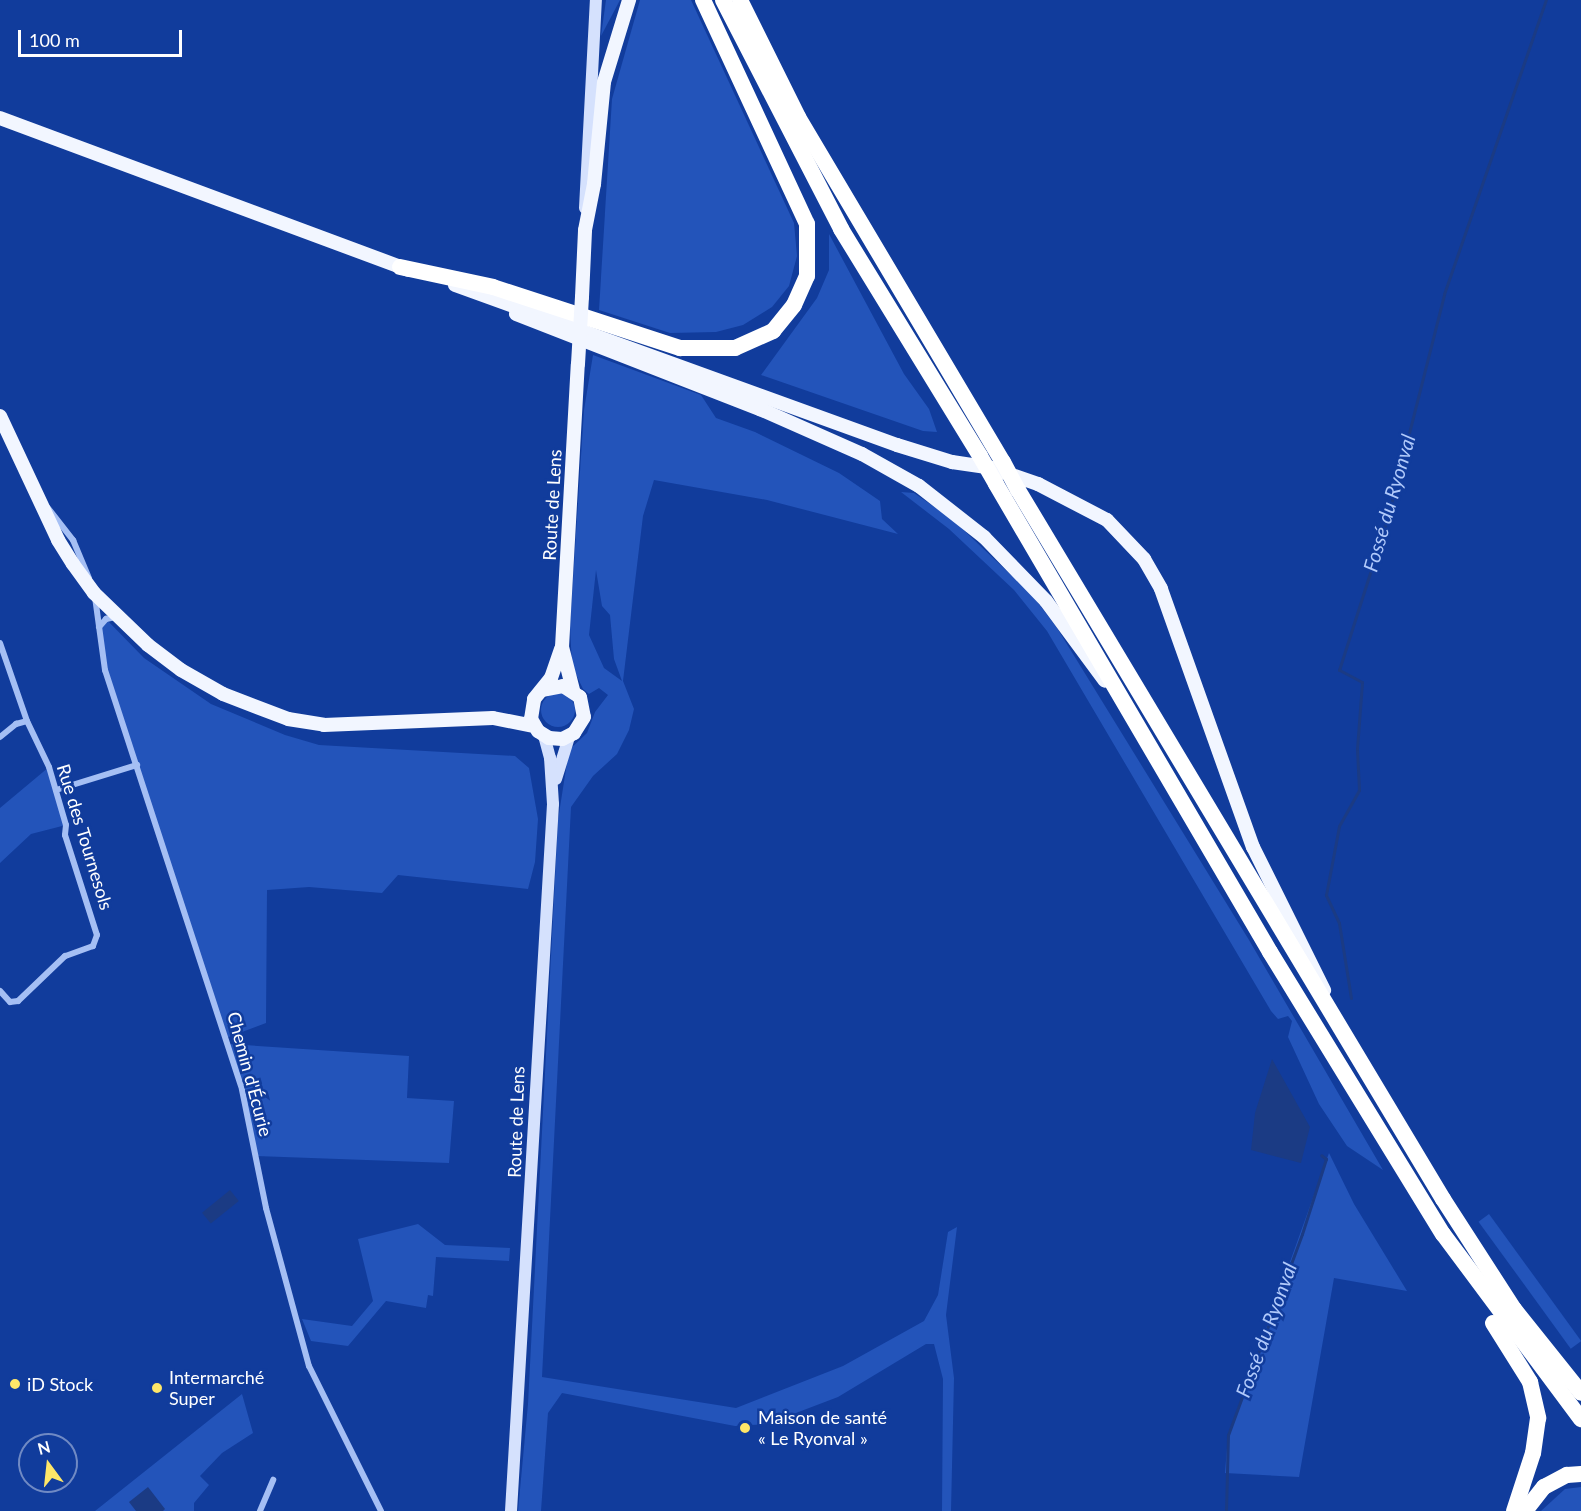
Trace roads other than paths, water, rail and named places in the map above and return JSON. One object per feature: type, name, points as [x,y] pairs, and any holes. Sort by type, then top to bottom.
[{"type":"highway","points":[[400,267],[493,287],[680,348],[735,348],[773,331],[794,305],[807,276],[807,224],[703,0]]},
{"type":"highway","points":[[723,0],[841,229],[980,456],[1270,952],[1443,1234],[1581,1419]]},
{"type":"highway","points":[[740,0],[798,117],[1018,490],[1334,1017],[1481,1260],[1521,1318],[1581,1393]]},
{"type":"highway","points":[[1443,1234],[1455,1266],[1522,1367],[1533,1393],[1536,1437],[1514,1511]]},
{"type":"highway","points":[[1525,1511],[1544,1487],[1568,1475],[1581,1474]]},
{"type":"main road","points":[[585,230],[596,0]]},
{"type":"main road","name":"Route de Lens","points":[[562,647],[585,230],[594,184],[604,82],[629,0]]},
{"type":"main road","points":[[0,118],[400,267],[759,409],[862,454],[910,481],[984,537],[1038,593],[1130,712]]},
{"type":"main road","points":[[400,267],[554,318],[897,445],[952,462],[992,468],[1038,484],[1107,520],[1144,560],[1161,589],[1249,836],[1318,975],[1334,1017]]},
{"type":"main road","points":[[1,420],[58,540],[94,593],[181,670],[223,694],[288,719],[324,725],[493,718],[539,730],[556,739],[569,737]]},
{"type":"main road","points":[[539,730],[531,706],[543,690],[562,647]]},
{"type":"main road","points":[[554,786],[569,737],[584,717],[583,703],[573,690],[562,647]]},
{"type":"main road","points":[[543,690],[558,686],[573,690]]},
{"type":"main road","name":"Route de Lens","points":[[511,1511],[554,786],[539,730]]},
{"type":"street","points":[[94,593],[99,627]]},
{"type":"street","points":[[99,627],[106,619],[118,616]]},
{"type":"street","name":"Chemin d'Écurie","points":[[99,627],[98,639],[137,765],[241,1085],[266,1208],[309,1366],[381,1511]]},
{"type":"street","name":"Rue des Tournesols","points":[[0,643],[27,721],[56,790],[66,825],[65,835],[97,935],[93,946],[65,956],[18,1001],[10,1002],[0,991]]},
{"type":"street","points":[[0,737],[16,724],[27,721]]},
{"type":"street","points":[[56,790],[137,765]]},
{"type":"street","points":[[260,1511],[273,1480]]},
{"type":"waterway","name":"Fossé du Ryonval","points":[[1351,998],[1339,923],[1326,895],[1339,826],[1359,790],[1357,749],[1362,682],[1339,670],[1387,520],[1444,294],[1546,0]]},
{"type":"waterway","name":"Fossé du Ryonval","points":[[1226,1511],[1228,1435],[1302,1234],[1326,1159],[1321,1155]]},
{"type":"place","name":"iD Stock","points":[[15,1384]]},
{"type":"place","name":"Intermarché Super","points":[[157,1388]]},
{"type":"place","name":"Maison de santé « Le Ryonval »","points":[[745,1428]]}]
